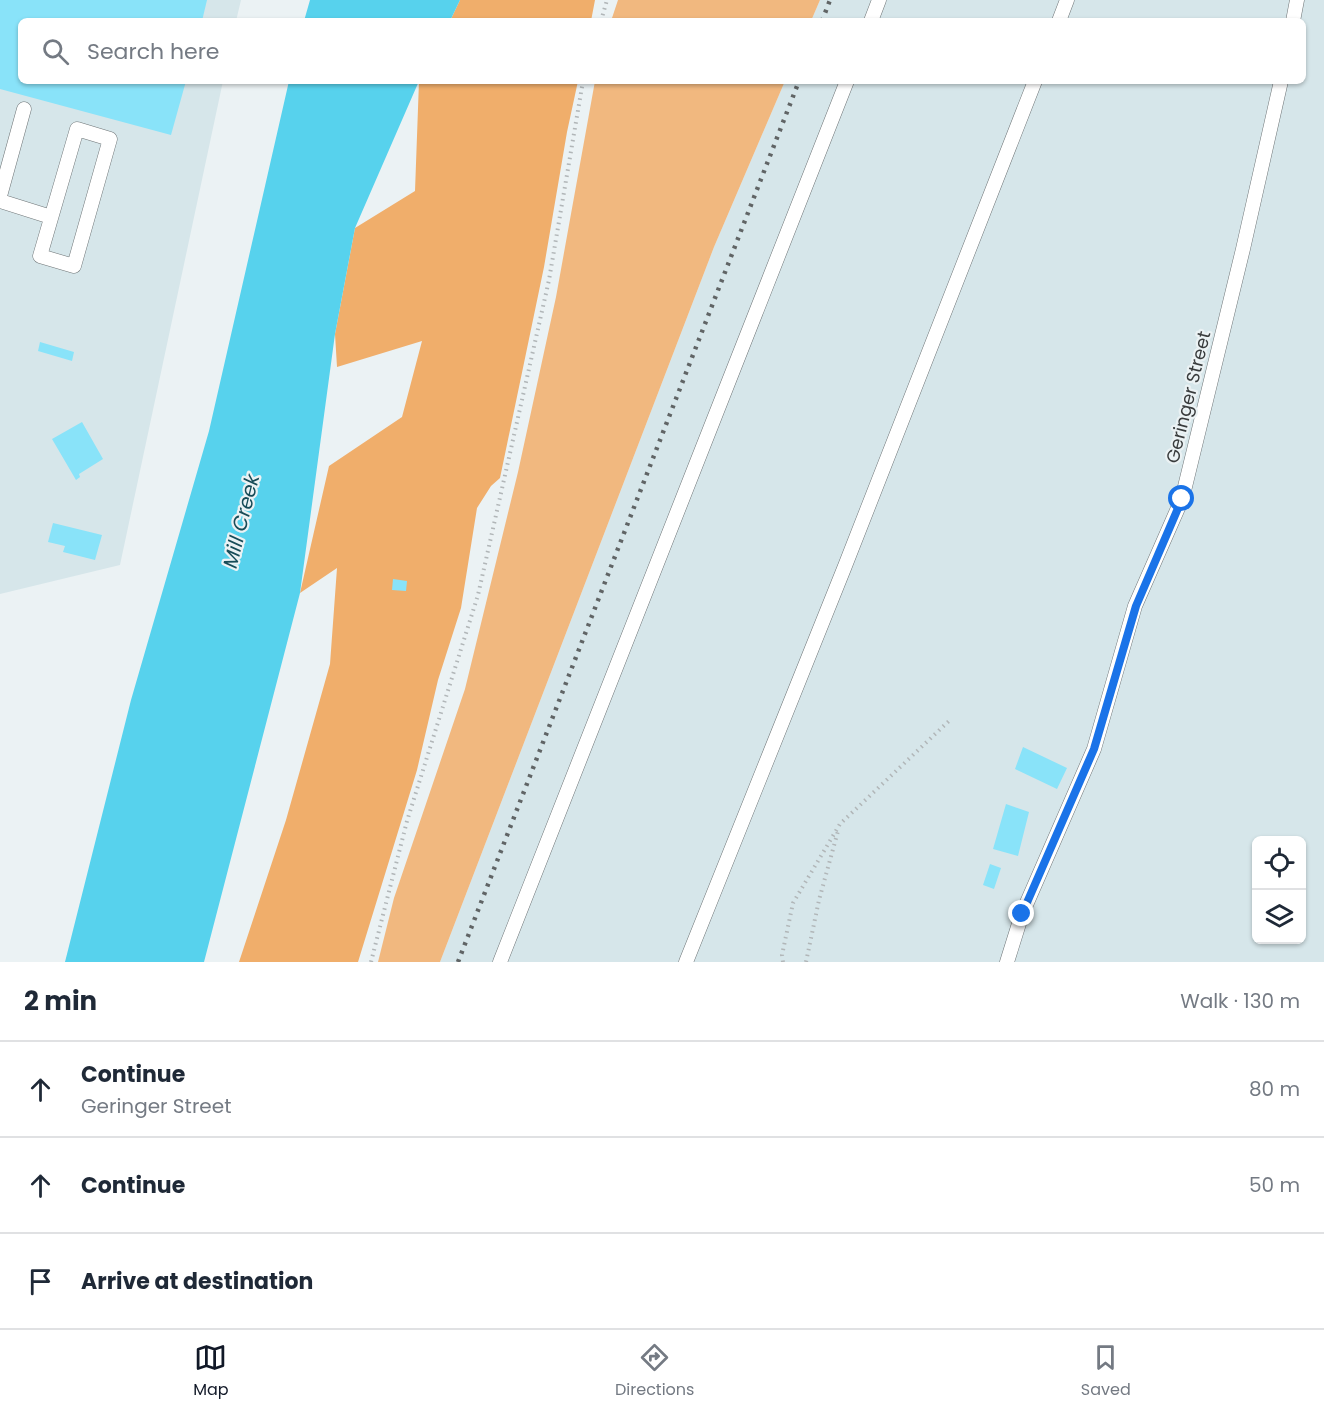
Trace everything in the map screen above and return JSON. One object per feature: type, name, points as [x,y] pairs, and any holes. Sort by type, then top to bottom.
[{"type":"lane","points":[[872,18],[879,0]]},
{"type":"lane","points":[[1060,18],[1067,0]]},
{"type":"lane","points":[[1294,18],[1297,0]]},
{"type":"lane","points":[[500,962],[846,84]]},
{"type":"lane","points":[[686,962],[845,566],[1034,84]]},
{"type":"lane","name":"Geringer Street","points":[[1007,962],[1022,914],[1094,749],[1136,606],[1182,499],[1280,84]]},
{"type":"lane","points":[[0,196],[24,109]]},
{"type":"lane","points":[[77,129],[110,139],[74,266],[40,256],[51,217],[77,129]]},
{"type":"lane","points":[[0,201],[51,217]]},
{"type":"path","points":[[602,18],[608,0]]},
{"type":"path","points":[[371,962],[407,821],[478,595],[549,280],[582,84]]},
{"type":"path","points":[[783,962],[782,955],[793,903],[840,825],[950,720]]},
{"type":"path","points":[[806,962],[819,900],[840,825]]},
{"type":"shaded area","points":[[0,0],[241,0],[237,18],[18,18],[18,84],[222,84],[120,565],[0,594]]},
{"type":"shaded area","points":[[460,0],[595,0],[592,18],[451,18]]},
{"type":"shaded area","points":[[618,0],[820,0],[812,18],[612,18]]},
{"type":"shaded area","points":[[820,0],[1324,0],[1324,962],[440,962],[714,247],[784,84],[1306,84],[1306,18],[812,18]]},
{"type":"shaded area","points":[[419,84],[577,84],[544,267],[500,478],[491,486],[477,508],[461,608],[438,680],[417,770],[358,962],[239,962],[286,820],[330,664],[337,568],[300,593],[329,466],[402,417],[422,341],[337,367],[335,334],[355,228],[415,191]]},
{"type":"shaded area","points":[[594,84],[784,84],[714,247],[440,962],[378,962],[394,898],[465,689],[518,472],[556,297]]},
{"type":"water","points":[[310,0],[460,0],[451,18],[305,18]]},
{"type":"water","name":"Mill Creek","points":[[288,84],[418,84],[355,228],[335,334],[300,593],[204,962],[65,962],[131,700],[209,431]]},
{"type":"building","points":[[0,0],[207,0],[203,18],[18,18],[18,84],[185,84],[171,135],[0,89]]},
{"type":"building","points":[[40,342],[74,352],[72,361],[38,351]]},
{"type":"building","points":[[82,422],[103,459],[79,474],[80,477],[76,480],[52,439]]},
{"type":"building","points":[[53,523],[102,535],[95,560],[63,552],[65,546],[48,542]]},
{"type":"building","points":[[393,579],[407,581],[406,591],[392,590]]},
{"type":"building","points":[[1023,747],[1067,768],[1057,789],[1015,769]]},
{"type":"building","points":[[1006,804],[1029,812],[1018,856],[993,849]]},
{"type":"building","points":[[990,864],[1001,868],[994,889],[983,885]]},
{"type":"railway","points":[[823,18],[830,0]]},
{"type":"railway","points":[[458,962],[798,84]]},
{"type":"route","points":[[1022,914],[1094,749],[1136,606],[1182,499]]}]
